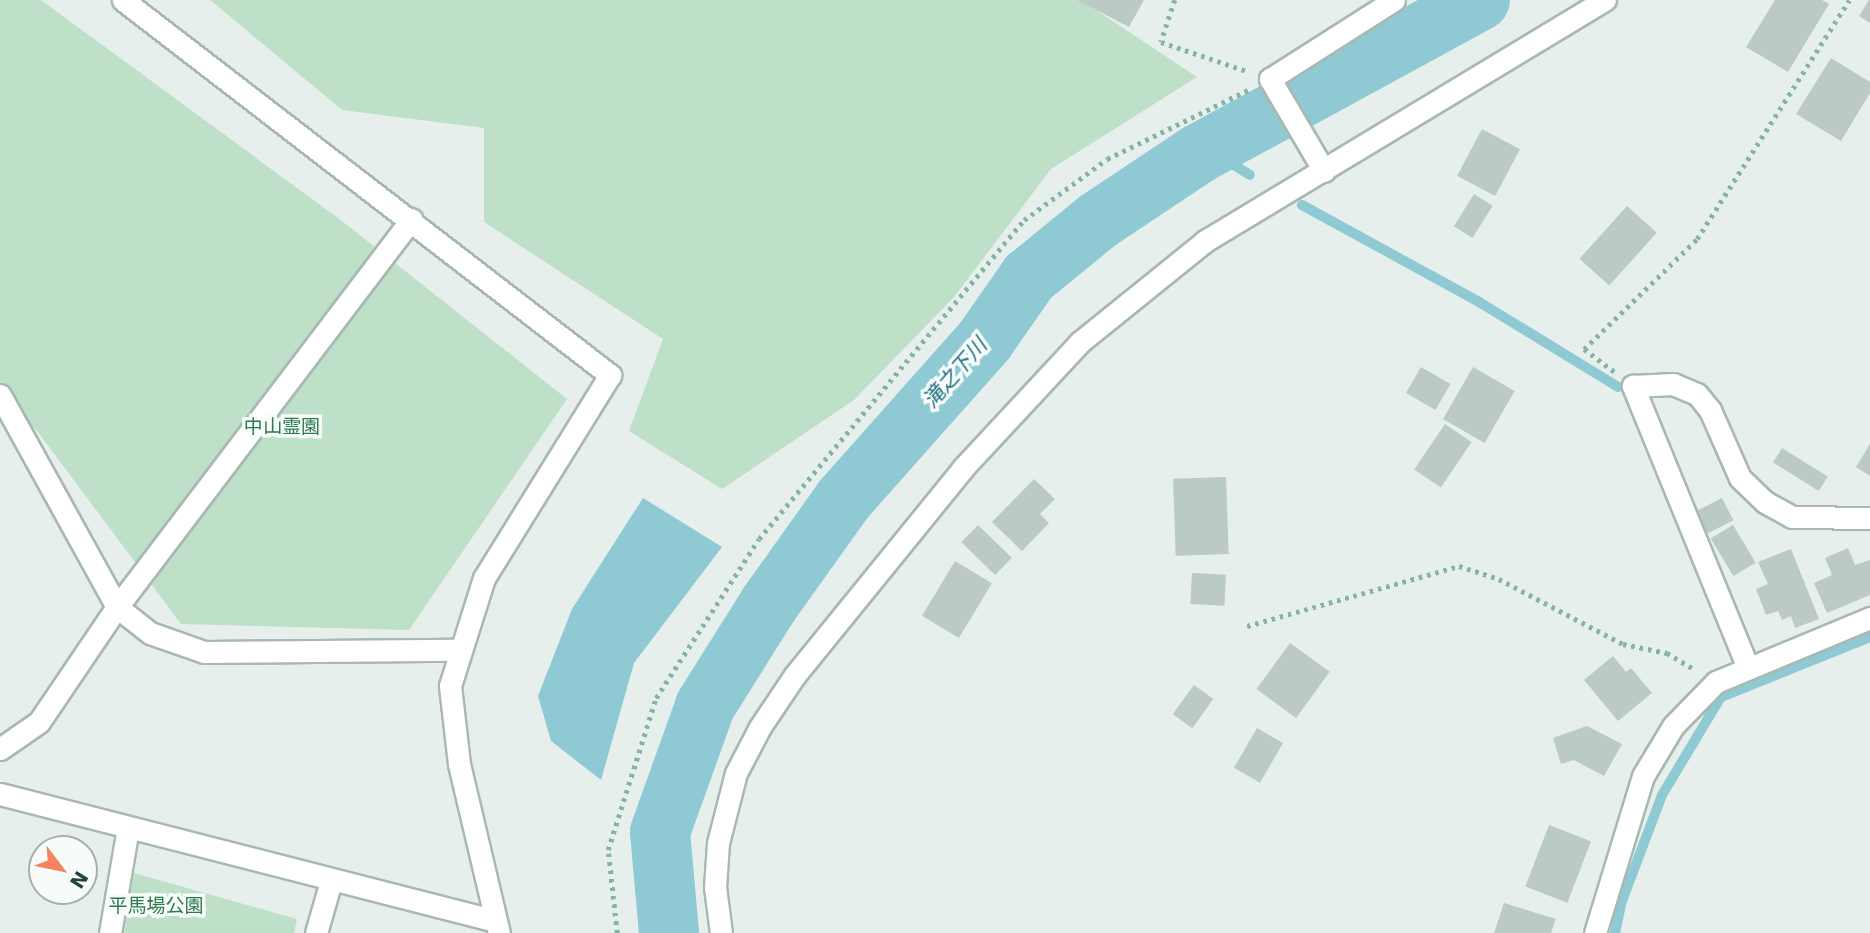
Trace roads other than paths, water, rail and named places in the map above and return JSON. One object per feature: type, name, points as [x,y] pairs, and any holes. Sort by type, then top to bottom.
[{"type":"street","points":[[0,794],[498,927],[459,764],[450,685],[457,650],[484,578],[610,375],[412,219],[185,52],[123,0]]},
{"type":"street","points":[[1320,164],[1274,84],[1394,0]]},
{"type":"street","points":[[721,933],[715,887],[718,843],[736,773],[760,727],[824,638],[963,468],[1080,342],[1205,241],[1320,164],[1605,0]]},
{"type":"street","points":[[0,749],[39,722],[117,607],[412,219]]},
{"type":"street","points":[[1748,668],[1633,386],[1673,384],[1697,394],[1710,410],[1741,478],[1765,502],[1791,517],[1870,518]]},
{"type":"street","points":[[0,395],[117,607],[150,632],[204,652],[457,650]]},
{"type":"street","points":[[1595,933],[1643,776],[1674,726],[1716,682],[1870,618]]},
{"type":"street","points":[[110,933],[128,828]]},
{"type":"street","points":[[316,933],[331,881]]},
{"type":"water","points":[[643,498],[722,547],[634,663],[601,780],[551,741],[538,696],[572,609]]},
{"type":"waterway","name":"滝之下川","points":[[669,933],[660,832],[705,706],[769,604],[844,499],[985,340],[1029,277],[1099,220],[1198,154],[1480,0]]},
{"type":"waterway","points":[[1208,149],[1250,175]]},
{"type":"waterway","points":[[1302,205],[1479,302],[1618,387]]},
{"type":"waterway","points":[[1615,933],[1622,901],[1662,795],[1721,697],[1870,637]]},
{"type":"park label","name":"中山霊園","points":[[282,427]]},
{"type":"park label","name":"平馬場公園","points":[[156,906]]}]
